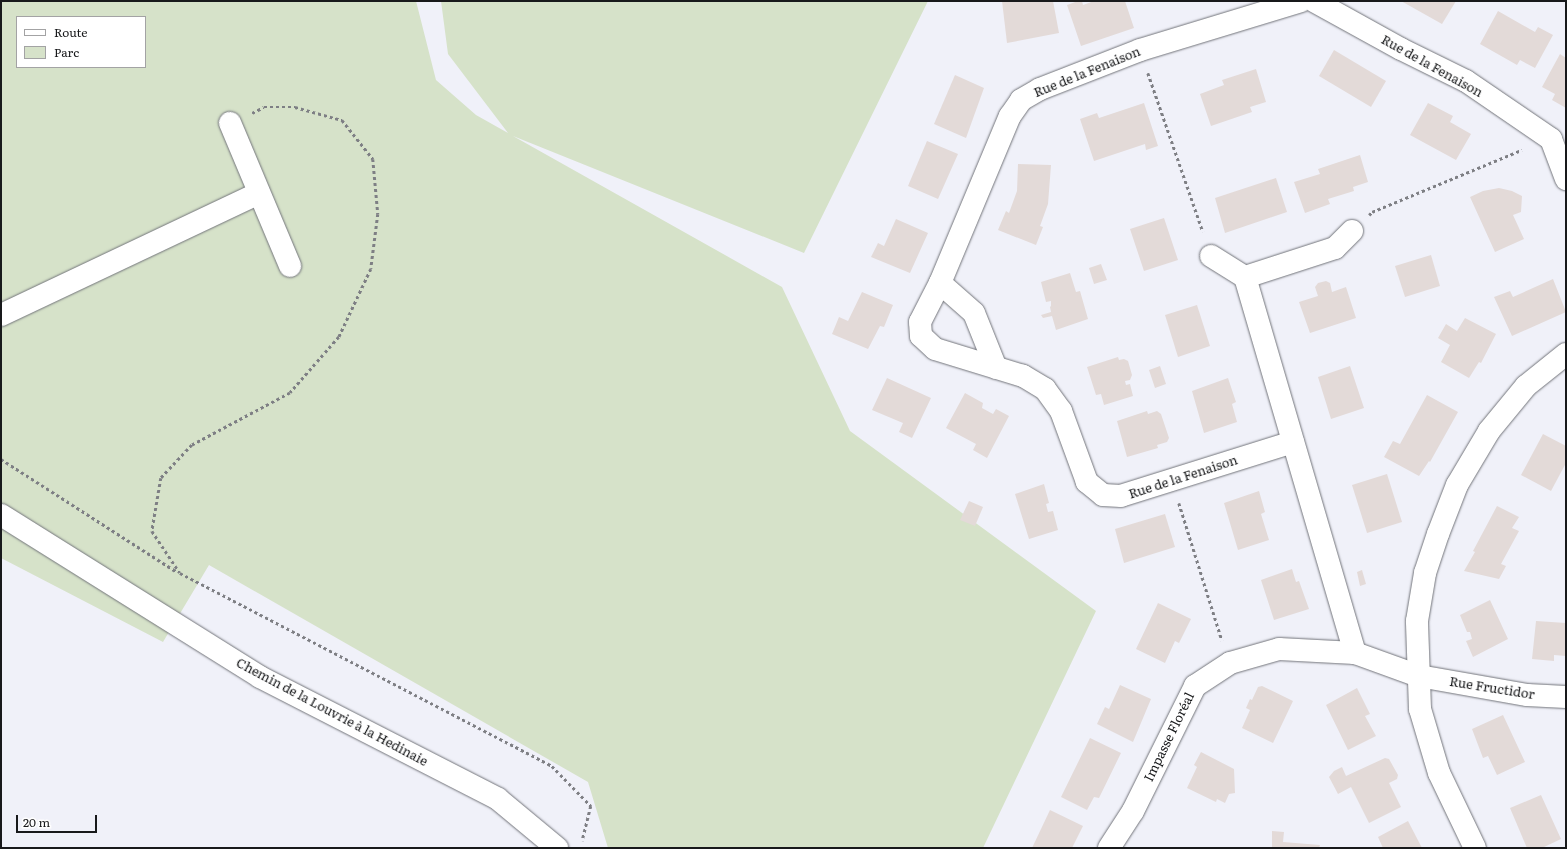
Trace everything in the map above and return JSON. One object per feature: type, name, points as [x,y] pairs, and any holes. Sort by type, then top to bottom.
[{"type":"street","name":"Rue de la Fenaison","points":[[1293,442],[1121,496],[1103,495],[1087,482],[1061,411],[1045,389],[1023,376],[935,348],[921,336],[920,322],[940,283],[1010,116],[1021,100],[1040,89],[1140,50],[1300,1]]},
{"type":"street","name":"Rue de la Fenaison","points":[[1314,1],[1400,49],[1466,81],[1551,139]]},
{"type":"street","points":[[230,123],[290,266]]},
{"type":"street","points":[[1551,139],[1566,179]]},
{"type":"street","points":[[1,315],[259,193]]},
{"type":"street","points":[[1245,277],[1335,248],[1352,231]]},
{"type":"street","points":[[1211,256],[1245,277],[1354,653]]},
{"type":"street","points":[[940,283],[974,313],[996,368]]},
{"type":"street","points":[[1475,848],[1439,773],[1420,709],[1417,621],[1425,573],[1457,485],[1493,425],[1526,386],[1566,354]]},
{"type":"street","name":"Chemin de la Louvrie à la Hedinaie","points":[[1,516],[260,677],[498,799],[557,848]]},
{"type":"street","name":"Impasse Floréal","points":[[1109,848],[1133,811],[1194,686],[1230,663],[1279,649],[1354,653]]},
{"type":"street","name":"Rue Fructidor","points":[[1354,653],[1419,676],[1526,695],[1566,697]]},
{"type":"path","points":[[1140,50],[1211,256]]},
{"type":"path","points":[[180,573],[152,531],[161,478],[192,445],[290,392],[339,337],[371,269],[378,214],[373,159],[342,120],[295,107],[264,107],[230,123]]},
{"type":"path","points":[[1352,231],[1372,212],[1551,139]]},
{"type":"path","points":[[1,459],[180,573],[552,766],[591,806],[580,846]]},
{"type":"path","points":[[1172,480],[1230,663]]},
{"type":"green space","points":[[1,1],[416,1],[436,80],[476,115],[508,133],[448,54],[441,1],[928,1],[804,253],[513,136],[782,287],[850,431],[1096,611],[983,848],[608,848],[588,782],[209,565],[163,642],[1,558]]},
{"type":"building","points":[[1002,1],[1053,1],[1059,33],[1007,43]]},
{"type":"building","points":[[1082,1],[1083,5],[1094,1],[1125,1],[1134,28],[1081,46],[1067,5]]},
{"type":"building","points":[[1401,1],[1456,1],[1442,24]]},
{"type":"building","points":[[1498,11],[1535,32],[1538,27],[1553,35],[1535,68],[1520,60],[1517,65],[1480,44]]},
{"type":"building","points":[[1334,50],[1386,81],[1371,107],[1319,76]]},
{"type":"building","points":[[1560,54],[1566,58],[1566,108],[1552,100],[1555,94],[1542,87]]},
{"type":"building","points":[[1256,69],[1266,102],[1250,107],[1252,112],[1211,126],[1200,94],[1224,85],[1222,80]]},
{"type":"building","points":[[955,75],[984,88],[966,138],[934,124]]},
{"type":"building","points":[[1144,103],[1158,146],[1146,150],[1145,144],[1094,161],[1080,119],[1097,113],[1099,118]]},
{"type":"building","points":[[1428,103],[1453,116],[1450,122],[1471,134],[1456,160],[1410,135]]},
{"type":"building","points":[[927,141],[958,154],[938,199],[908,186]]},
{"type":"building","points":[[1360,155],[1368,182],[1353,187],[1354,191],[1328,199],[1330,204],[1305,213],[1294,182],[1320,174],[1318,169]]},
{"type":"building","points":[[1018,164],[1051,165],[1048,204],[1040,226],[1043,227],[1036,245],[998,230],[1006,211],[1009,213],[1017,191]]},
{"type":"building","points":[[1276,178],[1287,212],[1225,233],[1215,198]]},
{"type":"building","points":[[1499,188],[1512,191],[1522,196],[1521,212],[1513,215],[1524,239],[1495,252],[1470,197],[1483,191]]},
{"type":"building","points":[[1164,218],[1178,260],[1144,271],[1130,229]]},
{"type":"building","points":[[896,219],[928,233],[910,273],[871,257],[878,243],[884,246]]},
{"type":"building","points":[[1431,255],[1440,286],[1405,297],[1395,266]]},
{"type":"building","points":[[1101,264],[1107,280],[1094,284],[1089,268]]},
{"type":"building","points":[[1070,273],[1076,292],[1080,291],[1088,319],[1056,330],[1052,316],[1043,318],[1041,315],[1051,312],[1051,301],[1046,302],[1041,282]]},
{"type":"building","points":[[1553,279],[1566,312],[1512,336],[1494,297],[1510,291],[1513,297]]},
{"type":"building","points":[[1326,281],[1330,283],[1332,292],[1346,287],[1356,318],[1310,333],[1299,302],[1318,296],[1315,287],[1318,283]]},
{"type":"building","points":[[862,292],[893,305],[884,327],[880,326],[868,349],[832,334],[839,317],[848,321]]},
{"type":"building","points":[[1197,305],[1210,346],[1178,357],[1165,315]]},
{"type":"building","points":[[1465,318],[1496,334],[1481,363],[1479,362],[1469,378],[1441,362],[1450,345],[1438,338],[1446,324],[1457,331]]},
{"type":"building","points":[[1118,357],[1119,360],[1124,359],[1128,361],[1132,375],[1130,380],[1125,381],[1126,385],[1130,384],[1133,396],[1104,405],[1101,394],[1096,395],[1087,367]]},
{"type":"building","points":[[1160,366],[1166,384],[1155,388],[1149,370]]},
{"type":"building","points":[[1350,366],[1364,408],[1331,419],[1318,377]]},
{"type":"building","points":[[887,378],[931,398],[912,438],[899,432],[903,423],[872,410]]},
{"type":"building","points":[[1228,378],[1236,402],[1232,404],[1237,422],[1204,433],[1192,391]]},
{"type":"building","points":[[965,393],[983,403],[982,408],[993,414],[996,409],[1009,416],[987,458],[973,450],[976,444],[946,428]]},
{"type":"building","points":[[1427,395],[1458,412],[1430,462],[1429,461],[1419,476],[1384,457],[1393,441],[1400,444]]},
{"type":"building","points":[[1147,411],[1148,414],[1157,411],[1161,414],[1169,438],[1167,442],[1157,445],[1158,448],[1127,457],[1117,421]]},
{"type":"building","points":[[1543,434],[1566,446],[1566,463],[1551,491],[1521,475]]},
{"type":"building","points":[[1387,474],[1402,522],[1367,533],[1352,485]]},
{"type":"building","points":[[1044,484],[1049,503],[1046,504],[1048,512],[1053,511],[1058,530],[1029,539],[1015,494]]},
{"type":"building","points":[[1259,491],[1265,512],[1261,514],[1269,540],[1238,550],[1224,503]]},
{"type":"building","points":[[969,501],[983,507],[975,526],[960,520]]},
{"type":"building","points":[[1497,506],[1519,517],[1512,528],[1519,531],[1501,564],[1506,566],[1499,579],[1464,571],[1475,552],[1473,551]]},
{"type":"building","points":[[1165,514],[1175,547],[1124,563],[1115,529]]},
{"type":"building","points":[[1292,569],[1296,582],[1299,581],[1309,609],[1274,620],[1261,580]]},
{"type":"building","points":[[1362,570],[1366,584],[1360,586],[1357,572]]},
{"type":"building","points":[[1490,600],[1508,639],[1473,657],[1466,641],[1472,639],[1470,632],[1467,632],[1460,615]]},
{"type":"building","points":[[1158,603],[1191,619],[1179,643],[1175,641],[1165,663],[1136,649]]},
{"type":"building","points":[[1536,621],[1566,623],[1566,656],[1554,655],[1554,661],[1532,659]]},
{"type":"building","points":[[1120,685],[1151,699],[1133,742],[1097,724],[1105,707],[1109,709]]},
{"type":"building","points":[[1262,686],[1293,701],[1273,743],[1242,728],[1250,710],[1246,708],[1250,699],[1252,700],[1258,687]]},
{"type":"building","points":[[1357,688],[1370,714],[1365,716],[1376,736],[1348,750],[1326,705]]},
{"type":"building","points":[[1503,715],[1525,762],[1497,775],[1488,756],[1483,758],[1472,729]]},
{"type":"building","points":[[1090,738],[1121,753],[1099,798],[1094,797],[1087,810],[1061,797]]},
{"type":"building","points":[[1201,752],[1234,769],[1235,793],[1229,794],[1225,803],[1217,799],[1216,802],[1187,788],[1197,767],[1194,765]]},
{"type":"building","points":[[1385,758],[1389,759],[1398,775],[1397,779],[1389,783],[1401,807],[1369,823],[1351,787],[1338,794],[1329,777],[1334,771],[1342,767],[1346,776]]},
{"type":"building","points":[[1541,795],[1561,839],[1542,848],[1527,848],[1510,808]]},
{"type":"building","points":[[1050,810],[1083,826],[1072,848],[1032,848]]},
{"type":"building","points":[[1408,821],[1422,848],[1383,848],[1378,837]]},
{"type":"building","points":[[1272,831],[1284,832],[1283,842],[1320,845],[1319,848],[1272,848]]}]
